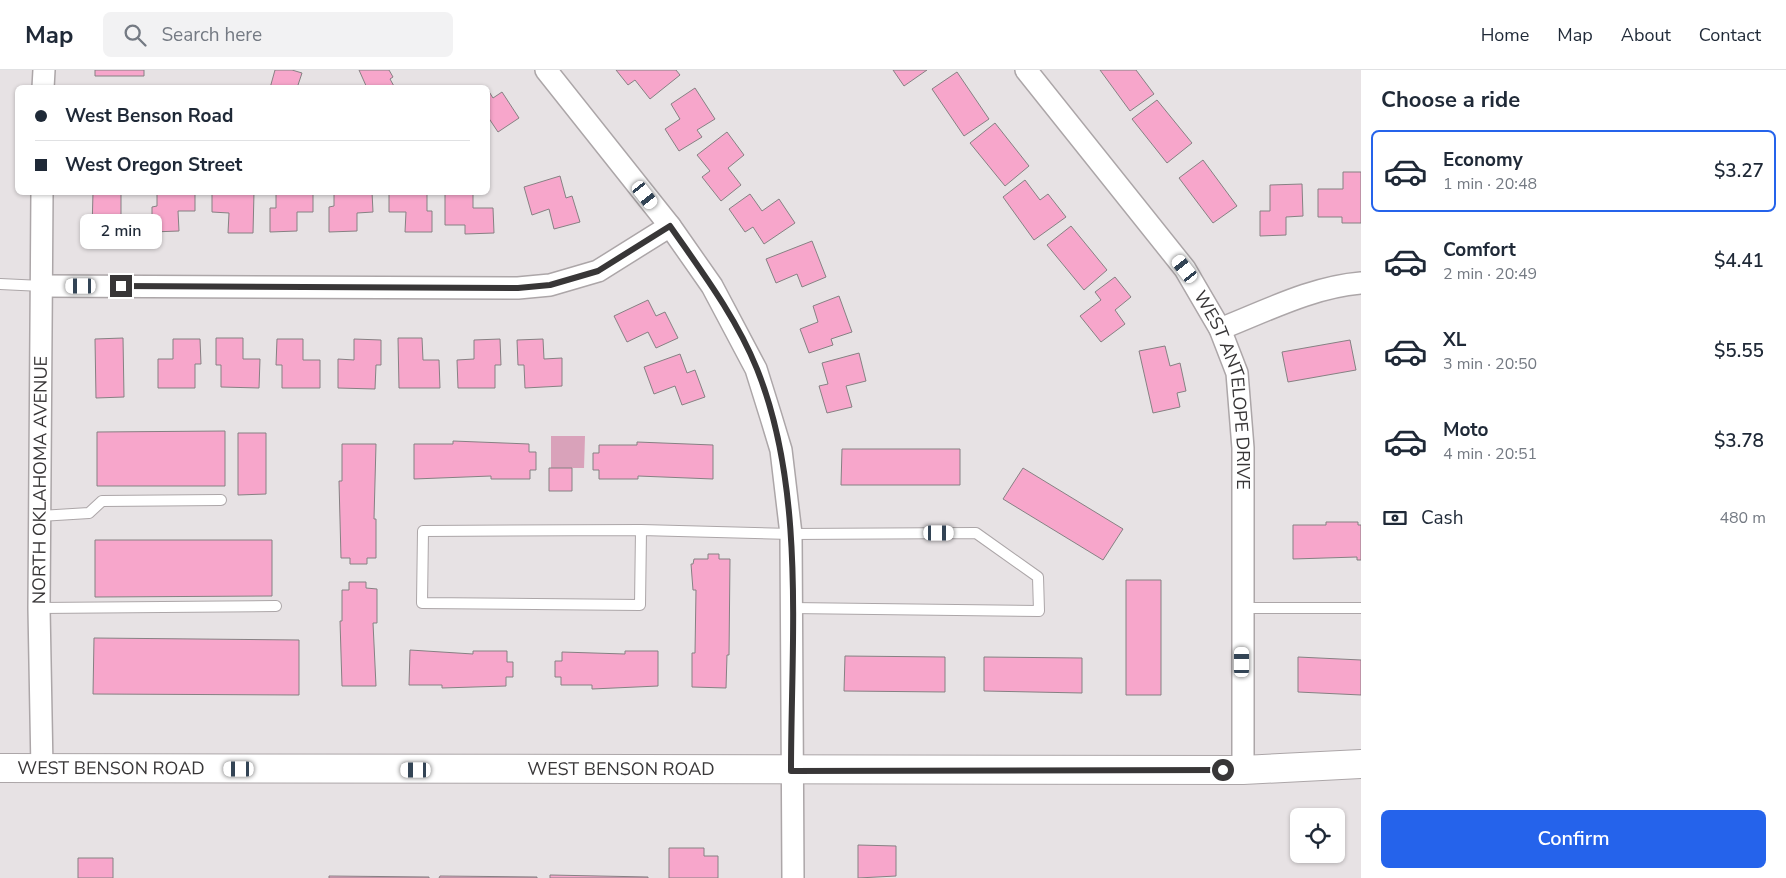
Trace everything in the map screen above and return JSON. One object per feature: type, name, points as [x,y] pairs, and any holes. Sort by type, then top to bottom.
[{"type":"main road","name":"WEST BENSON ROAD","points":[[0,768],[791,771],[1243,770],[1361,764]]},
{"type":"main road","name":"WEST BENSON ROAD","points":[[1243,770],[1361,778]]},
{"type":"street","points":[[43,85],[44,70]]},
{"type":"street","points":[[546,70],[670,226],[712,286],[756,369],[781,450],[791,534],[793,878]]},
{"type":"street","name":"WEST ANTELOPE DRIVE","points":[[1026,70],[1185,269],[1220,329],[1237,373],[1243,448],[1243,770]]},
{"type":"street","name":"NORTH OKLAHOMA AVENUE","points":[[42,195],[39,608],[42,769]]},
{"type":"street","points":[[42,286],[518,288],[550,285],[598,271],[670,226]]},
{"type":"street","points":[[1220,329],[1314,292],[1340,285],[1361,284]]},
{"type":"lane","points":[[0,284],[42,286]]},
{"type":"lane","points":[[40,516],[89,514],[102,500],[221,500]]},
{"type":"lane","points":[[641,530],[640,605],[422,603],[423,531],[641,530],[791,534],[976,533],[1038,577],[1039,612],[791,608]]},
{"type":"lane","points":[[39,608],[276,606]]},
{"type":"lane","points":[[1242,608],[1361,608]]},
{"type":"shaded area","points":[[551,436],[585,436],[584,468],[551,468]]},
{"type":"building","points":[[95,70],[144,70],[144,76],[95,76]]},
{"type":"building","points":[[275,70],[292,70],[302,73],[298,85],[271,85]]},
{"type":"building","points":[[359,70],[389,70],[393,77],[390,79],[393,85],[366,85]]},
{"type":"building","points":[[616,70],[676,70],[680,75],[650,99],[635,80],[628,85]]},
{"type":"building","points":[[893,70],[927,70],[904,86]]},
{"type":"building","points":[[1100,70],[1136,70],[1154,94],[1130,111]]},
{"type":"building","points":[[957,72],[989,119],[964,136],[932,89]]},
{"type":"building","points":[[695,88],[715,119],[697,130],[702,137],[679,151],[665,129],[680,119],[671,104]]},
{"type":"building","points":[[502,92],[519,118],[498,132],[490,120],[490,93],[493,98]]},
{"type":"building","points":[[1157,100],[1192,143],[1167,163],[1132,119]]},
{"type":"building","points":[[995,123],[1029,166],[1005,186],[970,143]]},
{"type":"building","points":[[727,132],[744,155],[728,168],[741,185],[721,201],[702,177],[710,171],[697,155]]},
{"type":"building","points":[[1203,160],[1237,206],[1213,223],[1179,178]]},
{"type":"building","points":[[1343,172],[1361,172],[1361,223],[1342,223],[1342,217],[1318,217],[1318,189],[1343,189]]},
{"type":"building","points":[[560,176],[566,198],[572,196],[580,222],[554,229],[549,209],[532,215],[524,187]]},
{"type":"building","points":[[1025,180],[1040,200],[1048,194],[1066,217],[1034,240],[1003,197]]},
{"type":"building","points":[[1302,184],[1303,216],[1286,217],[1286,235],[1260,236],[1260,211],[1270,211],[1270,185]]},
{"type":"building","points":[[750,194],[762,211],[779,199],[795,223],[764,244],[753,227],[745,232],[729,209]]},
{"type":"building","points":[[93,195],[121,195],[121,231],[92,231]]},
{"type":"building","points":[[157,195],[195,195],[195,211],[178,211],[179,231],[152,232],[152,207],[157,206]]},
{"type":"building","points":[[212,195],[254,195],[253,233],[228,233],[229,213],[212,212]]},
{"type":"building","points":[[276,195],[313,195],[313,212],[297,212],[297,231],[270,232],[270,208],[276,208]]},
{"type":"building","points":[[334,195],[372,195],[373,212],[357,213],[357,231],[329,232],[329,207],[334,206]]},
{"type":"building","points":[[389,195],[427,195],[427,211],[432,211],[432,232],[405,232],[406,212],[389,212]]},
{"type":"building","points":[[445,195],[473,195],[473,208],[493,208],[494,233],[465,234],[465,225],[445,225]]},
{"type":"building","points":[[1071,226],[1107,270],[1084,290],[1047,245]]},
{"type":"building","points":[[812,241],[826,277],[802,287],[797,274],[776,283],[766,259]]},
{"type":"building","points":[[1115,277],[1131,297],[1115,310],[1125,324],[1101,342],[1080,316],[1101,300],[1095,292]]},
{"type":"building","points":[[839,296],[852,332],[831,339],[833,345],[809,353],[800,329],[818,322],[813,306]]},
{"type":"building","points":[[648,300],[656,316],[665,312],[678,338],[656,348],[648,332],[627,342],[614,316]]},
{"type":"building","points":[[123,338],[124,397],[96,398],[95,339]]},
{"type":"building","points":[[216,338],[243,338],[243,359],[260,359],[259,388],[221,387],[221,365],[216,365]]},
{"type":"building","points":[[398,338],[422,338],[423,360],[439,360],[440,388],[399,388]]},
{"type":"building","points":[[173,339],[200,339],[201,364],[195,364],[195,388],[158,388],[158,359],[173,359]]},
{"type":"building","points":[[277,339],[303,339],[303,360],[320,360],[320,388],[282,388],[282,365],[276,365]]},
{"type":"building","points":[[354,339],[381,340],[381,365],[376,365],[375,389],[338,388],[338,359],[354,360]]},
{"type":"building","points":[[500,339],[501,365],[495,365],[495,388],[458,388],[457,360],[474,359],[474,340]]},
{"type":"building","points":[[543,339],[544,359],[562,358],[562,386],[525,388],[524,365],[518,365],[517,340]]},
{"type":"building","points":[[1350,340],[1356,370],[1288,382],[1282,352]]},
{"type":"building","points":[[1165,346],[1170,366],[1180,363],[1186,391],[1177,393],[1180,407],[1153,413],[1139,351]]},
{"type":"building","points":[[859,353],[866,381],[846,386],[852,407],[827,413],[819,386],[828,384],[822,363]]},
{"type":"building","points":[[680,354],[687,373],[695,370],[705,397],[682,405],[675,386],[654,394],[644,367]]},
{"type":"building","points":[[225,431],[225,486],[97,486],[97,432]]},
{"type":"building","points":[[238,433],[266,433],[266,494],[238,495]]},
{"type":"building","points":[[453,441],[529,444],[529,452],[536,452],[536,470],[530,470],[530,479],[491,479],[491,476],[414,479],[414,444],[453,444]]},
{"type":"building","points":[[637,442],[713,445],[713,479],[638,476],[638,479],[599,479],[599,470],[593,470],[593,453],[599,453],[599,445],[637,445]]},
{"type":"building","points":[[342,444],[376,444],[374,519],[376,519],[376,558],[367,558],[367,564],[350,564],[350,558],[341,558],[339,481],[342,481]]},
{"type":"building","points":[[842,449],[960,449],[960,485],[841,485]]},
{"type":"building","points":[[549,468],[572,468],[572,491],[549,491]]},
{"type":"building","points":[[1023,468],[1123,529],[1103,560],[1003,499]]},
{"type":"building","points":[[1326,522],[1358,522],[1358,525],[1361,525],[1361,560],[1357,560],[1357,557],[1293,559],[1293,525],[1326,525]]},
{"type":"building","points":[[95,540],[272,540],[272,596],[95,597]]},
{"type":"building","points":[[708,554],[719,554],[719,559],[730,559],[729,655],[727,655],[726,688],[692,687],[692,653],[695,653],[696,590],[693,590],[691,564],[693,564],[694,559],[708,559]]},
{"type":"building","points":[[1126,580],[1161,580],[1161,695],[1126,695]]},
{"type":"building","points":[[349,582],[366,582],[366,588],[377,589],[377,623],[373,623],[376,686],[342,686],[340,621],[342,621],[342,590],[349,590]]},
{"type":"building","points":[[94,638],[299,640],[299,695],[93,694]]},
{"type":"building","points":[[410,650],[473,654],[473,651],[507,651],[507,662],[513,662],[513,677],[506,677],[506,686],[442,688],[442,685],[409,685]]},
{"type":"building","points":[[625,651],[658,651],[658,686],[592,689],[592,685],[561,685],[561,677],[555,677],[555,661],[562,661],[562,652],[625,654]]},
{"type":"building","points":[[845,656],[945,657],[945,692],[844,691]]},
{"type":"building","points":[[984,657],[1082,658],[1082,693],[984,691]]},
{"type":"building","points":[[1298,657],[1361,660],[1361,695],[1298,692]]},
{"type":"building","points":[[858,845],[896,846],[896,876],[858,878]]},
{"type":"building","points":[[669,848],[704,848],[704,856],[718,856],[718,878],[669,878]]},
{"type":"building","points":[[78,858],[113,858],[113,878],[78,878]]},
{"type":"building","points":[[550,875],[648,877],[648,878],[550,878]]},
{"type":"building","points":[[329,876],[429,877],[429,878],[329,878]]},
{"type":"building","points":[[440,876],[537,877],[537,878],[439,878]]},
{"type":"route","points":[[121,286],[518,288],[550,285],[575,280],[598,271],[670,226],[712,286],[756,369],[781,450],[791,534],[791,771],[1223,770]]}]
